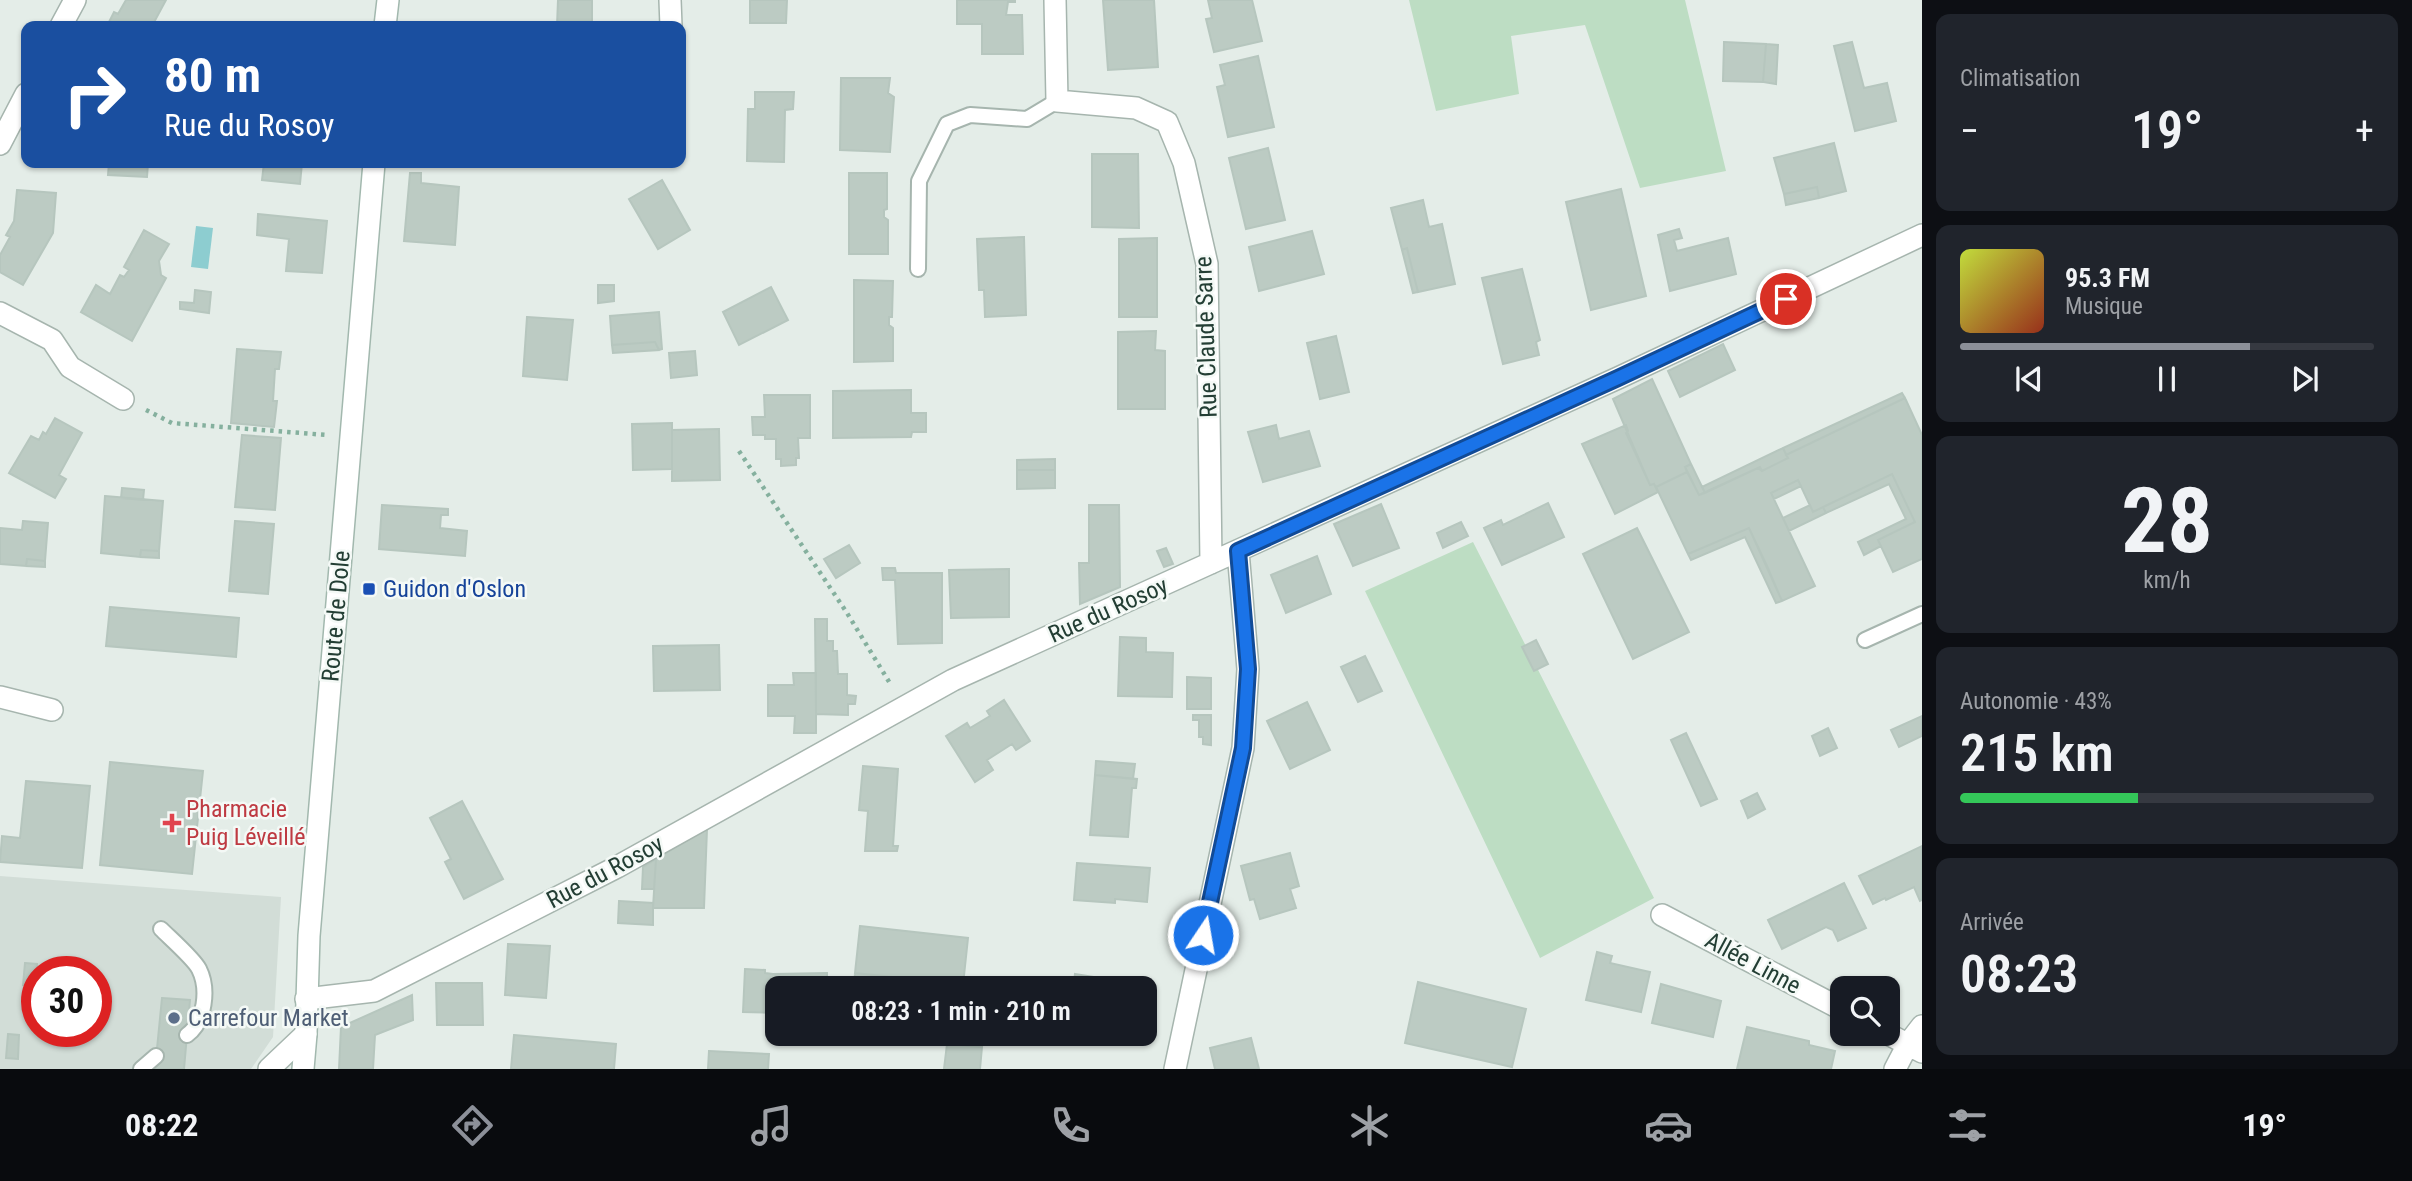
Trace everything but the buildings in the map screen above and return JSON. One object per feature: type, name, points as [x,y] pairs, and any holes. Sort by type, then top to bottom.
[{"type":"street","points":[[64,21],[75,0]]},
{"type":"street","points":[[386,21],[388,0]]},
{"type":"street","points":[[670,0],[671,21]]},
{"type":"street","points":[[1055,0],[1056,101]]},
{"type":"street","name":"Rue Claude Sarre","points":[[1056,101],[1136,108],[1167,122],[1184,163],[1208,264],[1211,563]]},
{"type":"street","points":[[0,144],[21,103]]},
{"type":"street","name":"Route de Dole","points":[[303,1069],[306,999],[374,168]]},
{"type":"street","name":"Rue du Rosoy","points":[[306,999],[374,991],[617,867],[954,680],[1631,372],[1922,235]]},
{"type":"street","points":[[0,313],[51,340],[70,367],[123,399]]},
{"type":"street","points":[[1175,1069],[1243,748],[1248,669],[1238,551]]},
{"type":"street","points":[[0,697],[51,710]]},
{"type":"street","name":"Allée Linne","points":[[1662,915],[1830,1003]]},
{"type":"street","points":[[1895,1069],[1915,1048],[1922,1026]]},
{"type":"street","points":[[269,1069],[306,1034]]},
{"type":"lane","points":[[918,268],[919,181],[947,124],[970,116],[1027,119],[1056,101]]},
{"type":"lane","points":[[1865,640],[1922,614]]},
{"type":"lane","points":[[161,929],[199,968],[204,985],[203,1012],[194,1030],[187,1035]]},
{"type":"lane","points":[[141,1069],[156,1056]]},
{"type":"path","points":[[123,399],[172,423],[351,437]]},
{"type":"path","points":[[739,451],[847,613],[904,708]]},
{"type":"shaded area","points":[[0,876],[281,897],[273,1037],[251,1069],[0,1069]]},
{"type":"green space","points":[[1409,0],[1685,0],[1726,171],[1640,188],[1585,25],[1511,36],[1519,94],[1436,111]]},
{"type":"green space","points":[[1473,542],[1654,898],[1540,958],[1365,591]]},
{"type":"water","points":[[196,226],[213,228],[208,269],[191,267]]},
{"type":"place","name":"Guidon d'Oslon","points":[[369,589]]},
{"type":"place","name":"Pharmacie Puig Léveillé","points":[[172,823]]},
{"type":"place","name":"Carrefour Market","points":[[174,1018]]},
{"type":"route","points":[[1203,935],[1243,748],[1248,669],[1238,551],[1786,299]]}]
